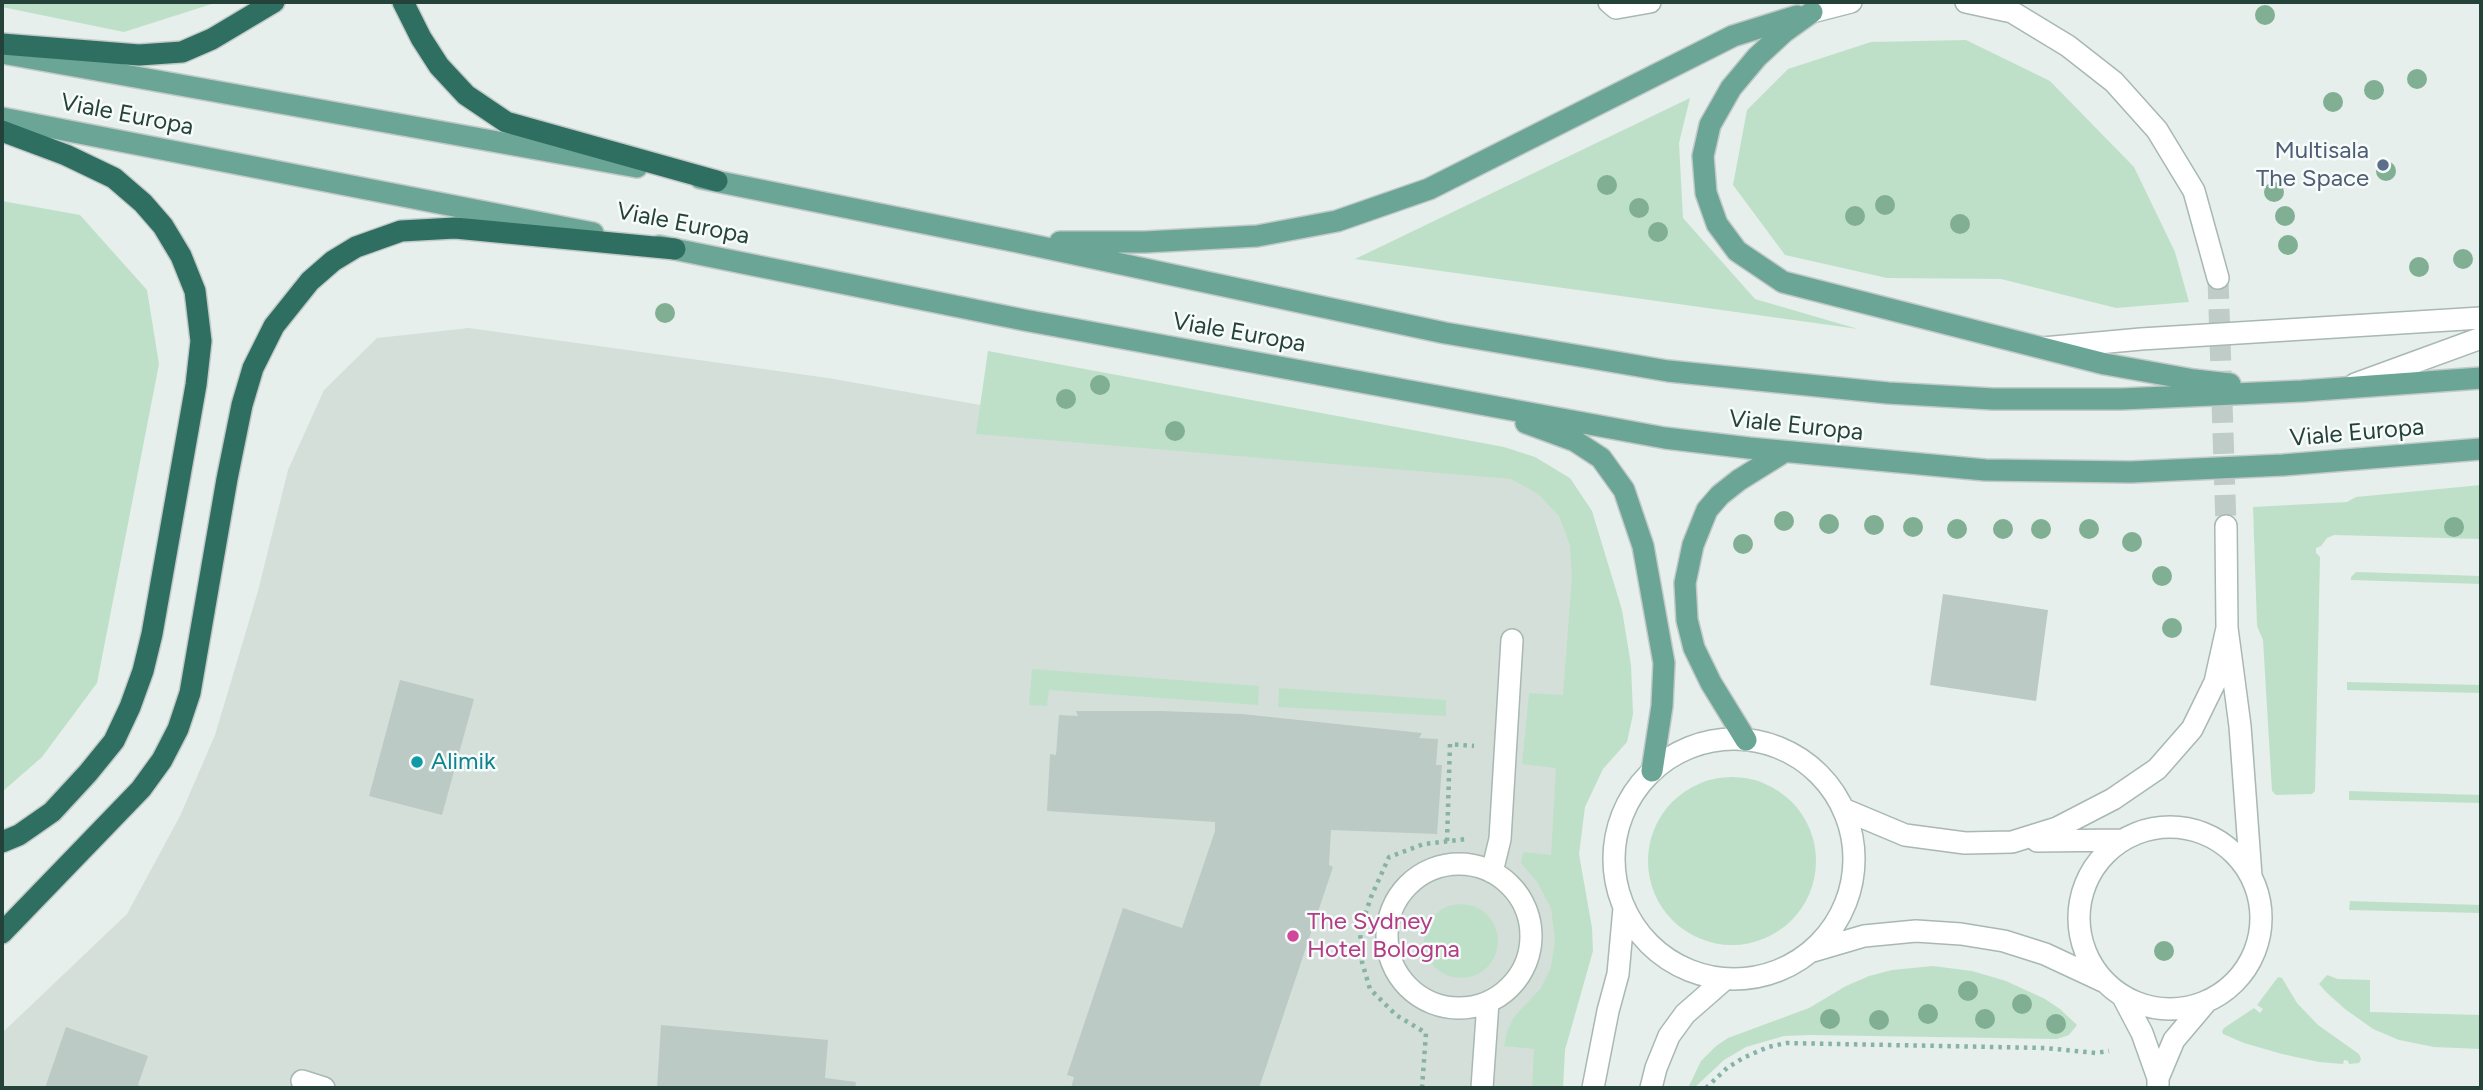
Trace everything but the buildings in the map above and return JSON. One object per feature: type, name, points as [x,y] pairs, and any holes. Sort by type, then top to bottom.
[{"type":"highway","points":[[2,44],[139,55],[182,52],[221,34],[274,2]]},
{"type":"highway","points":[[403,2],[439,66],[466,95],[506,122],[716,181]]},
{"type":"highway","points":[[2,131],[66,155],[114,178],[143,203],[163,226],[181,256],[195,291],[201,341],[196,385],[152,634],[130,707],[114,741],[88,774],[52,812],[19,835],[2,842]]},
{"type":"highway","points":[[2,933],[141,789],[162,760],[178,729],[190,693],[242,405],[253,368],[274,326],[310,281],[333,261],[356,247],[401,231],[455,228],[675,249]]},
{"type":"main road","points":[[1018,242],[1144,242],[1257,236],[1337,221],[1429,189],[1733,36],[1812,12]]},
{"type":"main road","points":[[1812,12],[1757,57],[1731,88],[1710,125],[1703,156],[1706,193],[1717,224],[1737,251],[1783,282],[2038,348],[2105,364],[2194,380],[2302,391]]},
{"type":"main road","name":"Viale Europa","points":[[2,53],[716,181],[1445,333],[1668,371],[1888,393],[1993,399],[2121,400],[2481,378]]},
{"type":"main road","name":"Viale Europa","points":[[2,118],[1024,320],[1665,439],[1985,470],[2131,472],[2283,465],[2481,449]]},
{"type":"main road","points":[[1024,320],[1532,425],[1575,441],[1601,458],[1623,490],[1643,546],[1654,601],[1664,663],[1652,771]]},
{"type":"main road","points":[[1746,740],[1711,683],[1694,648],[1687,620],[1685,583],[1693,545],[1707,510],[1730,487],[1784,452]]},
{"type":"street","points":[[1609,2],[1616,8],[1650,2]]},
{"type":"street","points":[[1812,12],[1851,2]]},
{"type":"street","points":[[1966,2],[2012,12]]},
{"type":"street","points":[[1992,2],[2068,46],[2114,82],[2157,130],[2194,191],[2218,278]]},
{"type":"street","points":[[2038,348],[2481,318]]},
{"type":"street","points":[[2342,388],[2481,338]]},
{"type":"street","points":[[1811,952],[1864,936],[1916,932],[1961,934],[2004,942],[2045,954],[2104,981],[2122,995],[2163,1009],[2186,1007],[2207,1001],[2226,990],[2242,974],[2253,956],[2259,934],[2260,904],[2251,876],[2240,726],[2227,628],[2225,526]]},
{"type":"street","points":[[2012,842],[2057,828],[2113,799],[2157,769],[2192,729],[2204,706],[2215,682],[2227,628]]},
{"type":"street","points":[[1492,872],[1500,839],[1512,640]]},
{"type":"street","points":[[1721,740],[1746,740],[1789,752],[1806,763],[1834,792],[1843,808],[1855,853],[1853,878],[1846,903],[1835,926],[1811,952],[1776,972],[1750,979],[1725,979],[1700,975],[1676,964],[1655,949],[1638,930],[1625,908],[1617,884],[1614,860],[1624,811],[1636,790],[1652,771],[1673,756],[1696,745],[1721,740]]},
{"type":"street","points":[[1843,808],[1905,835],[1965,843],[2122,839],[2150,828],[2179,827],[2208,835],[2233,852],[2251,876]]},
{"type":"street","points":[[2104,981],[2091,963],[2082,943],[2079,913],[2085,885],[2100,859],[2122,839]]},
{"type":"street","points":[[1448,864],[1470,864],[1492,872],[1511,885],[1524,905],[1531,927],[1530,950],[1521,972],[1507,990],[1488,1002],[1466,1007],[1444,1006],[1424,998],[1407,985],[1394,968],[1388,947],[1388,925],[1394,903],[1407,885],[1426,871],[1448,864]]},
{"type":"street","points":[[1593,1088],[1618,974],[1625,908]]},
{"type":"street","points":[[1651,1088],[1669,1036],[1685,1014],[1725,979]]},
{"type":"street","points":[[2122,995],[2142,1033],[2158,1083]]},
{"type":"street","points":[[2158,1083],[2174,1040],[2207,1001]]},
{"type":"street","points":[[1482,1088],[1488,1002]]},
{"type":"street","points":[[302,1081],[324,1088]]},
{"type":"path","points":[[1447,841],[1450,744],[1505,751]]},
{"type":"path","points":[[1422,1088],[1426,1033],[1396,1015],[1370,989],[1362,962],[1360,930],[1389,857],[1424,844],[1471,838]]},
{"type":"path","points":[[1363,923],[1388,925]]},
{"type":"path","points":[[1706,1088],[1743,1058],[1768,1047],[1786,1043],[2045,1048],[2096,1053],[2109,1051]]},
{"type":"shaded area","points":[[469,328],[828,378],[1161,437],[1453,467],[1534,483],[1601,567],[1550,1088],[2,1088],[2,1033],[127,914],[180,816],[215,735],[258,591],[288,470],[324,390],[377,338]]},
{"type":"green space","points":[[2,2],[218,2],[124,32],[2,7]]},
{"type":"green space","points":[[1966,40],[2050,81],[2134,167],[2175,252],[2189,302],[2116,308],[2001,279],[1887,278],[1785,255],[1733,185],[1747,110],[1788,69],[1871,42]]},
{"type":"green space","points":[[1690,98],[1679,143],[1683,218],[1755,299],[1858,329],[1355,259]]},
{"type":"green space","points":[[2,201],[80,215],[147,290],[159,364],[97,683],[42,757],[2,792]]},
{"type":"green space","points":[[988,351],[1504,447],[1535,457],[1570,478],[1592,511],[1622,610],[1631,665],[1633,714],[1627,742],[1603,769],[1585,807],[1579,854],[1592,928],[1593,951],[1565,1050],[1563,1088],[1532,1088],[1534,1049],[1504,1046],[1514,1017],[1541,988],[1551,967],[1555,940],[1551,908],[1537,882],[1521,863],[1523,852],[1551,855],[1556,768],[1522,764],[1529,693],[1563,695],[1572,575],[1570,545],[1559,516],[1538,494],[1511,479],[976,434]]},
{"type":"green space","points":[[2481,485],[2481,539],[2334,535],[2316,548],[2320,557],[2315,791],[2312,794],[2276,795],[2272,791],[2263,640],[2257,626],[2253,507],[2347,502],[2356,497]]},
{"type":"green space","points":[[2356,572],[2481,576],[2481,584],[2351,580]]},
{"type":"green space","points":[[1032,669],[1259,686],[1258,705],[1049,690],[1047,706],[1029,705]]},
{"type":"green space","points":[[2347,682],[2481,685],[2481,693],[2347,690]]},
{"type":"green space","points":[[1279,688],[1446,700],[1446,716],[1278,707]]},
{"type":"green space","points":[[1732,777],[1764,784],[1791,802],[1809,829],[1816,861],[1809,893],[1791,920],[1764,938],[1732,945],[1700,938],[1673,920],[1655,893],[1648,861],[1655,829],[1673,802],[1700,784]]},
{"type":"green space","points":[[2349,791],[2481,795],[2481,803],[2349,800]]},
{"type":"green space","points":[[2350,901],[2481,905],[2481,913],[2349,910]]},
{"type":"green space","points":[[1461,904],[1482,910],[1492,920],[1498,941],[1492,962],[1482,972],[1461,978],[1440,972],[1430,962],[1424,941],[1430,920],[1440,910]]},
{"type":"green space","points":[[1933,966],[1972,971],[2006,981],[2045,999],[2077,1025],[2069,1035],[2057,1039],[1784,1036],[1746,1047],[1724,1060],[1694,1088],[1688,1088],[1701,1061],[1728,1038],[1809,1008],[1869,976],[1892,970]]},
{"type":"green space","points":[[2327,975],[2338,979],[2370,980],[2370,1012],[2481,1015],[2481,1049],[2434,1047],[2399,1040],[2373,1029],[2345,1009],[2319,984]]},
{"type":"green space","points":[[2278,977],[2282,978],[2297,1003],[2318,1025],[2359,1054],[2359,1063],[2349,1064],[2344,1060],[2343,1064],[2319,1062],[2244,1043],[2223,1034],[2224,1028],[2254,1008],[2260,1013],[2263,1009],[2257,1005]]},
{"type":"tunnel","points":[[2218,278],[2226,526]]},
{"type":"place","name":"Multisala The Space","points":[[2383,165]]},
{"type":"place","name":"Alimik","points":[[417,762]]},
{"type":"place","name":"The Sydney Hotel Bologna","points":[[1293,936]]}]
